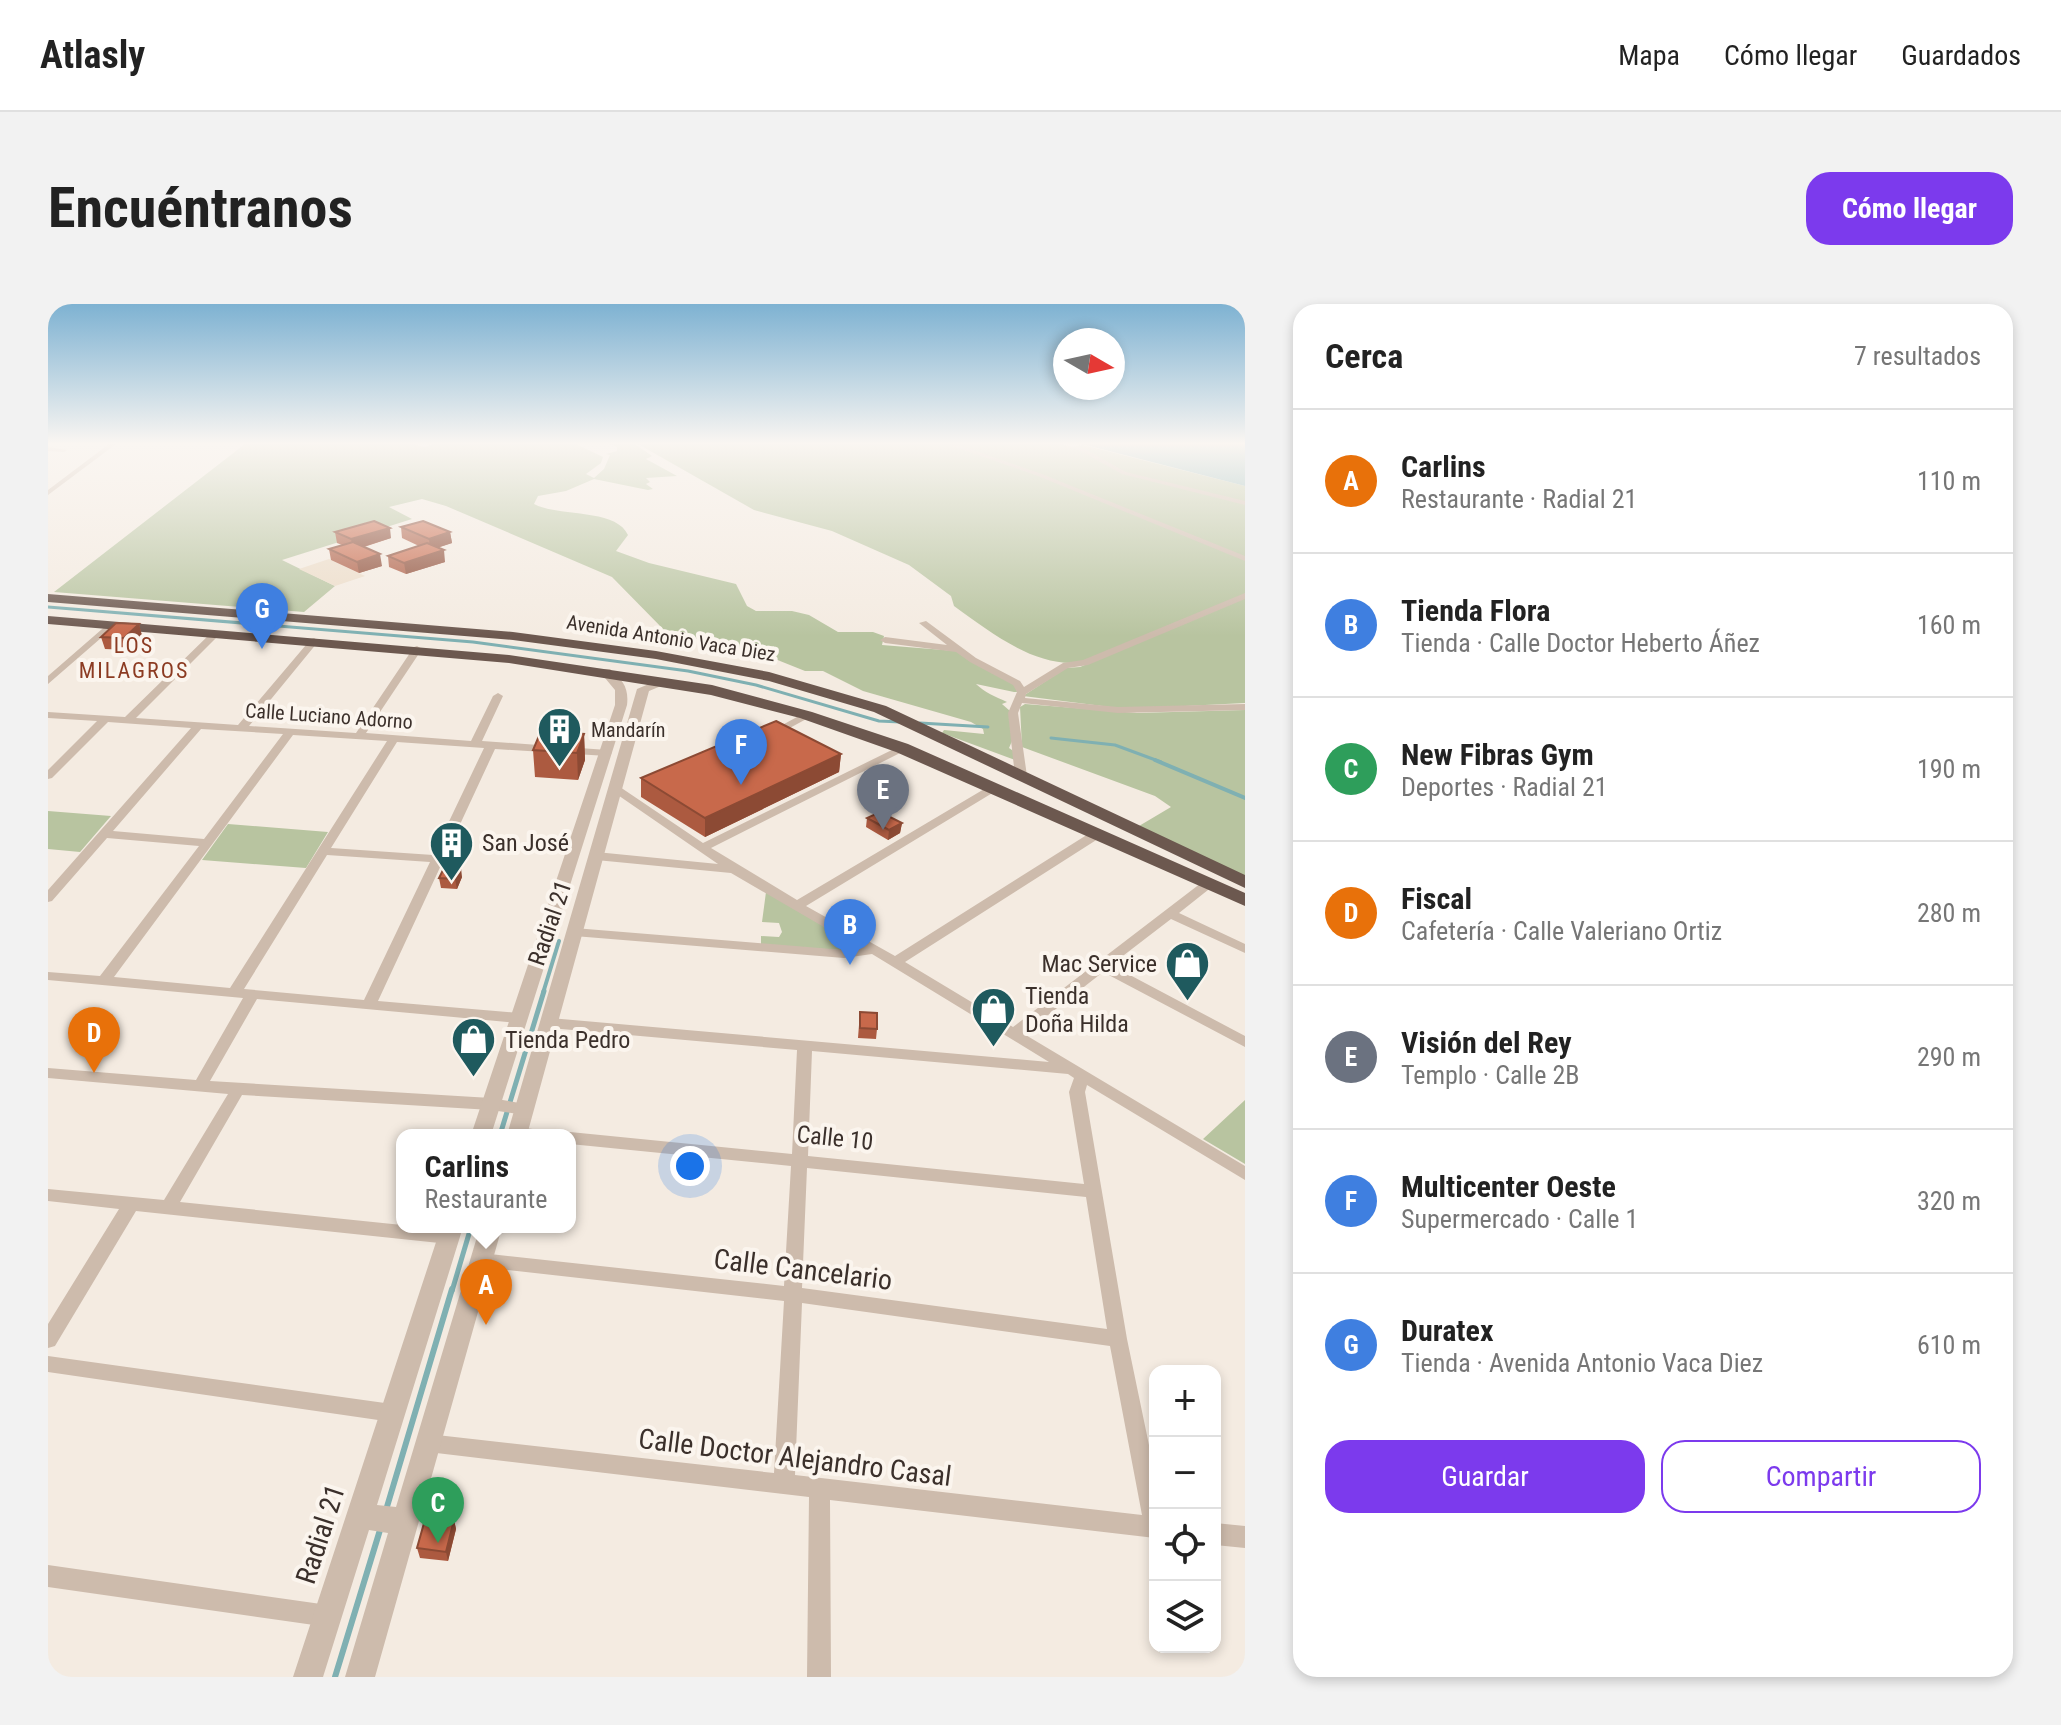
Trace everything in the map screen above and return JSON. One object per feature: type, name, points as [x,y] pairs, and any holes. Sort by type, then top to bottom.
[{"type":"highway","name":"Avenida Antonio Vaca Diez","points":[[48,598],[505,635],[646,653],[829,691],[880,709],[1245,882]]},
{"type":"highway","name":"Avenida Antonio Vaca Diez","points":[[48,620],[417,649],[732,691],[902,748],[1245,900]]},
{"type":"highway","points":[[732,691],[754,674]]},
{"type":"street","points":[[1121,508],[1245,559]]},
{"type":"street","points":[[1021,776],[1013,713],[1021,696],[1066,665],[1085,663],[1245,596]]},
{"type":"street","points":[[923,623],[960,650],[1017,683],[1021,696]]},
{"type":"street","points":[[48,681],[112,625]]},
{"type":"street","points":[[128,720],[216,633]]},
{"type":"street","points":[[885,640],[960,650]]},
{"type":"street","points":[[241,728],[314,641]]},
{"type":"street","points":[[359,736],[417,649]]},
{"type":"street","points":[[606,672],[620,683],[629,706]]},
{"type":"street","points":[[629,706],[643,689],[667,681]]},
{"type":"street","points":[[475,744],[498,696]]},
{"type":"street","points":[[1021,696],[1118,710],[1245,707]]},
{"type":"street","name":"Radial 21","points":[[519,1129],[521,1108],[550,1023],[547,976],[607,753],[629,706]]},
{"type":"street","name":"Radial 21","points":[[484,1129],[495,1105],[519,1018],[574,932],[596,856],[620,792],[629,706]]},
{"type":"street","name":"Calle Luciano Adorno","points":[[48,715],[607,753]]},
{"type":"street","points":[[761,738],[806,715]]},
{"type":"street","points":[[48,776],[105,719]]},
{"type":"street","points":[[48,898],[199,725]]},
{"type":"street","points":[[104,981],[291,731]]},
{"type":"street","points":[[234,993],[394,738]]},
{"type":"street","points":[[369,1005],[491,745]]},
{"type":"street","points":[[701,848],[902,748]]},
{"type":"street","points":[[798,905],[995,787]]},
{"type":"street","points":[[620,792],[639,789]]},
{"type":"street","points":[[620,792],[735,870],[895,962],[1245,1174]]},
{"type":"street","points":[[104,834],[208,843]]},
{"type":"street","points":[[895,962],[1097,834]]},
{"type":"street","points":[[323,851],[436,859]]},
{"type":"street","points":[[596,856],[735,870]]},
{"type":"street","points":[[1014,1034],[1209,883]]},
{"type":"street","points":[[1169,913],[1245,949]]},
{"type":"street","points":[[574,932],[844,954],[873,950]]},
{"type":"street","points":[[1102,966],[1245,1042]]},
{"type":"street","points":[[48,976],[519,1018]]},
{"type":"street","points":[[200,1086],[252,995]]},
{"type":"street","points":[[550,1023],[1076,1073]]},
{"type":"street","points":[[784,1484],[805,1046]]},
{"type":"street","points":[[48,1073],[521,1108]]},
{"type":"street","points":[[1076,1073],[1118,1339],[1151,1509]]},
{"type":"street","points":[[168,1208],[238,1089]]},
{"type":"street","name":"Calle 10","points":[[576,1139],[1094,1191]]},
{"type":"street","points":[[48,1195],[396,1227]]},
{"type":"street","points":[[48,1340],[131,1204]]},
{"type":"street","name":"Radial 21","points":[[360,1677],[382,1519],[392,1413],[450,1233]]},
{"type":"street","name":"Radial 21","points":[[308,1677],[328,1616],[428,1443],[489,1233]]},
{"type":"street","name":"Calle Cancelario","points":[[481,1260],[792,1294],[1118,1339]]},
{"type":"street","points":[[48,1364],[392,1413]]},
{"type":"street","name":"Calle Doctor Alejandro Casal","points":[[428,1443],[1149,1526]]},
{"type":"street","points":[[819,1677],[820,1488]]},
{"type":"street","points":[[1221,1535],[1245,1537]]},
{"type":"street","points":[[48,1576],[328,1616]]},
{"type":"green space","points":[[162,508],[391,508],[412,519],[282,560],[335,586],[304,612],[54,592]]},
{"type":"green space","points":[[451,508],[544,508],[599,517],[622,526],[628,535],[616,551],[649,563],[736,584],[747,606],[756,611],[792,611],[809,615],[838,632],[873,632],[884,636],[882,645],[956,651],[1016,686],[1017,692],[1014,692],[976,684],[1007,702],[1002,704],[1010,711],[1012,741],[1009,748],[1015,752],[1015,760],[942,733],[944,730],[984,734],[983,729],[971,722],[863,691],[823,671],[805,671],[775,659],[665,631],[612,577]]},
{"type":"green space","points":[[751,508],[1118,508],[1245,560],[1245,595],[1084,662],[1066,663],[1015,647],[954,606],[951,596],[909,565],[832,531]]},
{"type":"green space","points":[[1123,508],[1245,508],[1245,558]]},
{"type":"green space","points":[[1245,598],[1245,703],[1126,709],[1023,696],[1066,668],[1080,667]]},
{"type":"green space","points":[[1025,704],[1137,713],[1245,710],[1245,877],[1139,826],[1171,807],[1155,796],[1022,747],[1020,707]]},
{"type":"green space","points":[[48,811],[111,816],[80,852],[48,849]]},
{"type":"green space","points":[[228,824],[328,832],[306,868],[202,860]]},
{"type":"green space","points":[[766,892],[854,944],[855,951],[761,945],[761,936],[779,937],[782,932],[779,923],[762,922]]},
{"type":"green space","points":[[1245,1100],[1245,1164],[1203,1139]]},
{"type":"shaded area","points":[[329,559],[365,576],[335,586],[299,569]]},
{"type":"building","points":[[374,521],[390,528],[351,539],[335,532]]},
{"type":"building","points":[[423,521],[450,532],[429,539],[401,527]]},
{"type":"building","points":[[353,542],[380,554],[357,562],[329,549]]},
{"type":"building","points":[[427,543],[444,550],[404,563],[388,556]]},
{"type":"building","points":[[116,623],[139,624],[124,638],[101,637]]},
{"type":"building","points":[[776,721],[841,754],[705,818],[641,778]]},
{"type":"building","points":[[541,731],[584,734],[577,753],[533,750]]},
{"type":"building","points":[[880,812],[902,823],[889,830],[867,818]]},
{"type":"building","points":[[445,866],[461,868],[455,879],[439,878]]},
{"type":"building","points":[[860,1012],[877,1013],[877,1029],[860,1028]]},
{"type":"building","points":[[426,1516],[454,1520],[446,1552],[417,1548]]},
{"type":"waterway","points":[[48,607],[473,642],[688,671],[756,685],[879,721],[900,722]]},
{"type":"waterway","points":[[920,723],[988,727]]},
{"type":"waterway","points":[[1051,738],[1115,745],[1161,762]]},
{"type":"waterway","points":[[1155,760],[1245,798]]},
{"type":"waterway","points":[[543,993],[559,941]]},
{"type":"waterway","points":[[502,1129],[544,991]]},
{"type":"waterway","points":[[452,1291],[469,1233]]},
{"type":"waterway","points":[[386,1510],[452,1289]]},
{"type":"waterway","points":[[335,1677],[380,1530]]},
{"type":"place","name":"Duratex","points":[[262,649]]},
{"type":"place","name":"Mandarín","points":[[560,769]]},
{"type":"place","name":"Multicenter Oeste","points":[[741,785]]},
{"type":"place","name":"Visión del Rey","points":[[883,830]]},
{"type":"place","name":"San José","points":[[451,882]]},
{"type":"place","name":"Tienda Flora","points":[[850,965]]},
{"type":"place","name":"Mac Service","points":[[1188,1003]]},
{"type":"place","name":"Tienda Doña Hilda","points":[[994,1049]]},
{"type":"place","name":"Fiscal","points":[[94,1073]]},
{"type":"place","name":"Tienda Pedro","points":[[474,1079]]},
{"type":"place","name":"Carlins","points":[[486,1325]]},
{"type":"place","name":"New Fibras Gym","points":[[438,1543]]},
{"type":"district","name":"LOS MILAGROS","points":[[134,658]]}]
